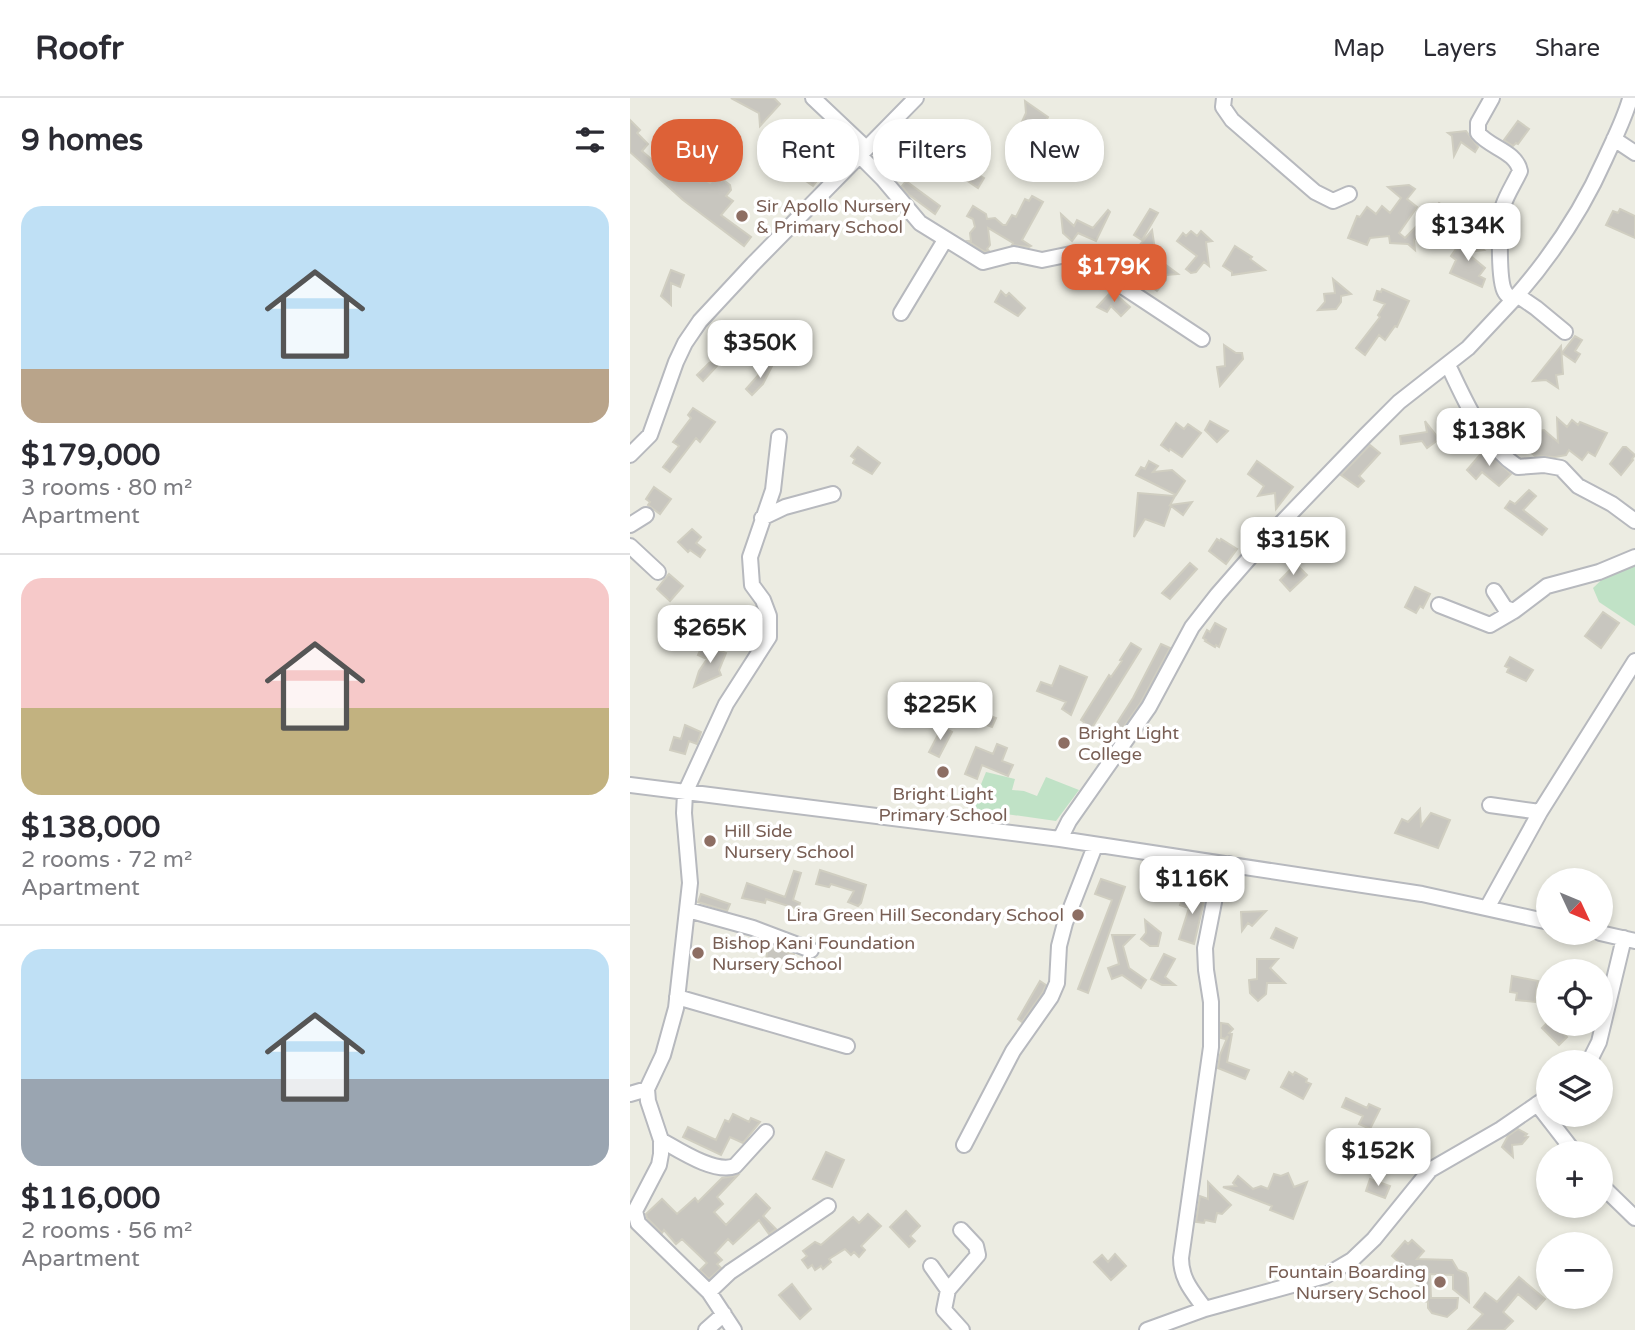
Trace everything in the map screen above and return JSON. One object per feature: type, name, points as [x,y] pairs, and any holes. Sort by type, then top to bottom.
[{"type":"street","points":[[813,98],[863,152],[911,215],[945,240],[985,263],[1009,255],[1039,260],[1067,254],[1077,257],[1202,339]]},
{"type":"street","points":[[630,455],[650,435],[676,362],[700,321],[916,98]]},
{"type":"street","points":[[1224,98],[1223,107],[1232,120],[1315,192],[1333,201],[1349,194]]},
{"type":"street","points":[[1492,98],[1478,123],[1478,133],[1483,139],[1515,158],[1520,171],[1506,199],[1502,215],[1502,284],[1505,293],[1536,308],[1565,332]]},
{"type":"street","points":[[1059,839],[1149,707],[1192,627],[1217,595],[1266,539],[1374,426],[1419,386],[1448,365],[1495,321],[1557,245],[1596,182],[1630,99]]},
{"type":"street","points":[[1614,139],[1635,153]]},
{"type":"street","points":[[901,313],[945,240]]},
{"type":"street","points":[[1448,365],[1485,436],[1503,455],[1518,467],[1544,465],[1561,468],[1578,486],[1612,504],[1635,521]]},
{"type":"street","points":[[734,1330],[709,1292],[635,1218],[635,1212],[659,1165],[661,1140],[647,1090],[663,1055],[677,997],[690,883],[684,813],[685,793],[726,704],[769,637],[769,616],[763,600],[752,585],[750,557],[773,491],[779,437]]},
{"type":"street","points":[[762,518],[785,508],[833,494]]},
{"type":"street","points":[[630,525],[646,515]]},
{"type":"street","points":[[630,546],[658,572]]},
{"type":"street","points":[[1438,606],[1490,625],[1548,586],[1599,572],[1635,557]]},
{"type":"street","points":[[1494,591],[1505,608],[1514,611]]},
{"type":"street","points":[[1487,908],[1540,812],[1635,661]]},
{"type":"street","points":[[630,785],[1059,839],[1229,864],[1422,894],[1536,919]]},
{"type":"street","points":[[1490,805],[1540,812]]},
{"type":"street","points":[[964,1145],[1005,1065],[1057,984],[1059,946],[1065,923],[1095,846]]},
{"type":"street","points":[[1205,1309],[1187,1285],[1181,1271],[1181,1258],[1211,1047],[1211,1002],[1205,948],[1215,897],[1229,864]]},
{"type":"street","points":[[688,910],[753,928],[811,950]]},
{"type":"street","points":[[1595,1050],[1629,939]]},
{"type":"street","points":[[677,997],[847,1046]]},
{"type":"street","points":[[630,1094],[647,1090]]},
{"type":"street","points":[[1147,1330],[1205,1309],[1325,1276],[1340,1268],[1374,1239],[1430,1170],[1501,1129],[1536,1105]]},
{"type":"street","points":[[661,1140],[699,1160],[728,1169],[735,1166],[766,1132]]},
{"type":"street","points":[[1613,1197],[1635,1218]]},
{"type":"street","points":[[709,1292],[730,1272],[828,1206]]},
{"type":"street","points":[[961,1230],[976,1246],[978,1255],[948,1290],[944,1310],[962,1330]]},
{"type":"street","points":[[931,1266],[948,1290]]},
{"type":"street","points":[[706,1330],[724,1314]]},
{"type":"green space","points":[[1635,563],[1635,626],[1599,602],[1593,588],[1614,568]]},
{"type":"green space","points":[[986,772],[1015,779],[1012,790],[1037,796],[1046,777],[1079,790],[1056,821],[971,809]]},
{"type":"building","points":[[731,98],[774,98],[780,104],[766,119],[759,119],[759,113]]},
{"type":"building","points":[[1025,101],[1048,117],[1023,119],[1026,113]]},
{"type":"building","points":[[630,120],[640,130],[637,133],[648,144],[642,151],[651,159],[651,171],[630,152]]},
{"type":"building","points":[[1518,121],[1529,129],[1518,144],[1513,146],[1504,140]]},
{"type":"building","points":[[1466,131],[1478,147],[1475,152],[1461,142],[1454,156],[1452,136],[1448,133]]},
{"type":"building","points":[[663,182],[726,182],[731,190],[726,196],[733,201],[721,215],[751,237],[744,246]]},
{"type":"building","points":[[907,182],[940,206],[935,214],[908,194],[902,186]]},
{"type":"building","points":[[969,182],[982,182],[978,188]]},
{"type":"building","points":[[1409,185],[1415,189],[1407,199],[1417,207],[1399,233],[1405,238],[1439,203],[1447,208],[1414,240],[1415,250],[1408,244],[1390,243],[1389,236],[1370,238],[1367,245],[1348,238],[1357,216],[1360,217],[1367,207],[1376,214],[1382,206],[1390,213],[1401,198],[1388,187]]},
{"type":"building","points":[[1032,196],[1043,202],[1022,240],[1031,246],[1012,245],[1013,243],[988,228],[989,251],[985,252],[968,241],[971,241],[970,233],[975,227],[973,219],[967,216],[973,206],[986,214],[987,219],[995,218],[1006,225],[1012,215],[1016,217],[1025,199],[1029,201]]},
{"type":"building","points":[[1150,209],[1158,213],[1142,240],[1134,235]]},
{"type":"building","points":[[1620,209],[1635,216],[1635,238],[1606,225],[1613,211],[1618,213]]},
{"type":"building","points":[[1108,210],[1110,212],[1096,241],[1078,233],[1072,241],[1063,233],[1061,214],[1074,226],[1077,220],[1093,228]]},
{"type":"building","points":[[1152,230],[1155,250],[1151,254],[1178,274],[1166,275],[1166,280],[1157,291],[1126,269],[1123,254],[1129,258]]},
{"type":"building","points":[[1191,231],[1197,236],[1201,231],[1212,241],[1206,242],[1209,266],[1204,262],[1196,272],[1191,273],[1186,269],[1197,256],[1177,241],[1183,233],[1186,236]]},
{"type":"building","points":[[1465,236],[1484,250],[1466,252],[1485,268],[1479,276],[1485,279],[1482,287],[1450,273],[1456,260],[1451,256]]},
{"type":"building","points":[[1235,246],[1265,270],[1232,275],[1232,272],[1223,266]]},
{"type":"building","points":[[671,270],[684,275],[680,287],[671,283],[671,305],[661,296]]},
{"type":"building","points":[[1333,279],[1351,294],[1341,296],[1341,302],[1336,309],[1318,310],[1325,302],[1324,294],[1335,293]]},
{"type":"building","points":[[1382,289],[1409,301],[1397,327],[1395,326],[1385,340],[1379,335],[1365,355],[1356,348],[1380,317],[1378,315],[1385,304],[1374,300],[1377,291],[1381,292]]},
{"type":"building","points":[[1001,291],[1006,296],[1009,293],[1025,308],[1018,316],[995,302]]},
{"type":"building","points":[[1112,291],[1130,307],[1121,316],[1111,306],[1107,312],[1097,307]]},
{"type":"building","points":[[735,333],[745,343],[750,341],[756,355],[749,359],[735,353],[724,343]]},
{"type":"building","points":[[1575,336],[1582,340],[1575,351],[1580,354],[1575,362],[1562,353]]},
{"type":"building","points":[[1224,345],[1236,353],[1242,353],[1243,359],[1220,386],[1217,367],[1225,366]]},
{"type":"building","points":[[1561,346],[1563,374],[1556,375],[1558,388],[1546,380],[1533,381]]},
{"type":"building","points":[[729,353],[703,381],[697,375],[709,363]]},
{"type":"building","points":[[770,362],[773,364],[763,384],[752,395],[746,389]]},
{"type":"building","points":[[693,408],[715,422],[700,442],[696,438],[670,472],[663,467],[679,446],[673,442],[691,418],[688,415]]},
{"type":"building","points":[[1557,418],[1567,427],[1572,420],[1578,425],[1580,422],[1607,433],[1595,456],[1588,452],[1582,460],[1569,450],[1566,455],[1555,457],[1535,456],[1529,451],[1534,444],[1528,441],[1533,432],[1544,430],[1558,442]]},
{"type":"building","points":[[1210,421],[1228,431],[1217,442],[1205,430]]},
{"type":"building","points":[[1425,421],[1439,439],[1427,448],[1422,441],[1401,444],[1400,436],[1427,432]]},
{"type":"building","points":[[1176,423],[1184,429],[1188,424],[1201,433],[1182,457],[1161,445]]},
{"type":"building","points":[[1370,445],[1380,453],[1359,476],[1364,481],[1358,487],[1341,475]]},
{"type":"building","points":[[858,447],[880,463],[872,474],[853,463],[855,459],[851,456]]},
{"type":"building","points":[[1623,447],[1635,455],[1621,475],[1610,464]]},
{"type":"building","points":[[1485,449],[1511,474],[1499,486],[1482,472],[1476,479],[1467,470]]},
{"type":"building","points":[[1149,461],[1158,466],[1153,472],[1172,470],[1185,481],[1176,495],[1136,475],[1141,467],[1145,469]]},
{"type":"building","points":[[1257,461],[1293,487],[1276,509],[1275,493],[1258,496],[1264,486],[1248,474]]},
{"type":"building","points":[[654,487],[671,499],[660,514],[648,505],[650,502],[646,499]]},
{"type":"building","points":[[1529,490],[1536,496],[1523,510],[1547,529],[1542,535],[1505,508],[1510,501],[1515,504]]},
{"type":"building","points":[[1138,493],[1175,496],[1170,505],[1192,502],[1183,515],[1171,506],[1164,526],[1145,519],[1134,537]]},
{"type":"building","points":[[692,529],[701,537],[696,543],[705,550],[700,557],[690,550],[688,552],[678,542]]},
{"type":"building","points":[[1217,539],[1237,549],[1226,564],[1209,551]]},
{"type":"building","points":[[1190,563],[1197,569],[1170,599],[1162,593]]},
{"type":"building","points":[[1296,564],[1307,575],[1290,591],[1280,580]]},
{"type":"building","points":[[669,574],[683,586],[670,601],[657,589]]},
{"type":"building","points":[[1415,587],[1430,594],[1423,608],[1420,606],[1416,613],[1405,607]]},
{"type":"building","points":[[1603,612],[1619,623],[1601,648],[1585,636]]},
{"type":"building","points":[[1215,623],[1226,629],[1219,647],[1203,638]]},
{"type":"building","points":[[1131,643],[1141,649],[1088,734],[1080,729],[1084,722],[1081,720],[1109,675],[1111,677],[1122,661],[1120,660]]},
{"type":"building","points":[[1161,644],[1170,648],[1141,702],[1116,738],[1110,734],[1133,698]]},
{"type":"building","points":[[702,646],[726,653],[719,670],[721,675],[694,687],[699,671],[707,659],[698,655]]},
{"type":"building","points":[[1510,657],[1533,670],[1526,681],[1507,672],[1509,668],[1505,666]]},
{"type":"building","points":[[1060,666],[1087,677],[1071,715],[1062,709],[1066,702],[1037,691],[1041,682],[1052,686]]},
{"type":"building","points":[[960,705],[996,718],[992,727],[957,714]]},
{"type":"building","points":[[685,725],[701,732],[697,744],[689,741],[685,754],[670,750],[674,737],[681,739]]},
{"type":"building","points":[[942,727],[952,732],[939,757],[929,752]]},
{"type":"building","points":[[997,744],[1007,748],[1002,761],[1013,765],[1008,776],[982,765],[977,779],[965,774],[976,747],[993,754]]},
{"type":"building","points":[[1420,809],[1421,826],[1431,813],[1450,820],[1438,848],[1395,833],[1402,819],[1408,822]]},
{"type":"building","points":[[820,870],[866,885],[861,903],[858,906],[848,902],[854,891],[831,884],[829,887],[816,884]]},
{"type":"building","points":[[794,871],[801,873],[793,900],[800,903],[798,909],[766,899],[765,903],[742,898],[747,883],[785,897]]},
{"type":"building","points":[[1101,879],[1125,887],[1088,993],[1078,989],[1112,900],[1095,894]]},
{"type":"building","points":[[1185,891],[1205,897],[1194,944],[1179,939],[1189,908],[1180,905]]},
{"type":"building","points":[[701,894],[730,904],[727,911],[698,902]]},
{"type":"building","points":[[1266,911],[1252,926],[1248,923],[1242,931],[1241,912]]},
{"type":"building","points":[[1145,920],[1161,933],[1158,946],[1150,946],[1141,939],[1146,933]]},
{"type":"building","points":[[1276,928],[1297,938],[1293,948],[1271,938]]},
{"type":"building","points":[[1112,935],[1134,935],[1123,946],[1129,968],[1146,980],[1141,988],[1122,975],[1112,979],[1108,968],[1119,964]]},
{"type":"building","points":[[768,947],[794,954],[791,965],[766,960]]},
{"type":"building","points":[[1164,954],[1175,959],[1165,977],[1175,985],[1162,985],[1151,979]]},
{"type":"building","points":[[1257,959],[1278,959],[1270,968],[1285,983],[1267,983],[1266,994],[1258,1001],[1250,993],[1249,980],[1257,979]]},
{"type":"building","points":[[1512,976],[1536,981],[1535,1002],[1516,1000],[1517,993],[1510,992]]},
{"type":"building","points":[[1040,981],[1046,985],[1043,992],[1022,1022],[1018,1019]]},
{"type":"building","points":[[1221,1023],[1228,1024],[1233,1029],[1229,1033],[1232,1034],[1227,1062],[1249,1070],[1245,1079],[1218,1068],[1228,1036],[1221,1038]]},
{"type":"building","points":[[1550,1036],[1567,1037],[1559,1045]]},
{"type":"building","points":[[1289,1072],[1293,1075],[1295,1072],[1311,1084],[1303,1099],[1281,1087]]},
{"type":"building","points":[[1346,1098],[1367,1108],[1369,1104],[1380,1109],[1370,1129],[1359,1124],[1363,1116],[1342,1107]]},
{"type":"building","points":[[733,1114],[749,1122],[751,1118],[760,1122],[743,1143],[730,1137],[721,1155],[683,1137],[688,1127],[716,1140],[725,1120],[729,1122]]},
{"type":"building","points":[[1518,1129],[1528,1137],[1522,1144],[1512,1145],[1513,1157],[1502,1147],[1508,1136]]},
{"type":"building","points":[[826,1152],[844,1160],[832,1187],[813,1179]]},
{"type":"building","points":[[1288,1173],[1294,1187],[1307,1182],[1293,1219],[1270,1210],[1272,1206],[1223,1187],[1236,1186],[1233,1183],[1238,1176],[1253,1189],[1261,1186],[1268,1189],[1274,1174],[1281,1176]]},
{"type":"building","points":[[738,1175],[717,1197],[723,1204],[714,1212],[726,1225],[756,1194],[770,1208],[763,1216],[776,1229],[769,1234],[759,1220],[733,1244],[728,1239],[715,1253],[722,1260],[717,1264],[721,1268],[709,1279],[700,1270],[707,1263],[682,1239],[676,1244],[664,1230],[662,1233],[646,1214],[662,1199],[677,1214],[695,1198],[698,1202],[722,1178]]},
{"type":"building","points":[[1370,1179],[1390,1186],[1385,1198],[1366,1191]]},
{"type":"building","points":[[1208,1182],[1231,1205],[1222,1214],[1217,1213],[1215,1222],[1196,1222],[1200,1196],[1208,1199]]},
{"type":"building","points":[[906,1211],[920,1226],[910,1236],[915,1241],[909,1247],[890,1227]]},
{"type":"building","points":[[868,1214],[881,1226],[861,1246],[865,1250],[859,1257],[854,1252],[851,1255],[845,1249],[829,1259],[831,1262],[823,1269],[821,1266],[815,1270],[812,1265],[808,1268],[802,1260],[807,1256],[803,1251],[815,1242],[821,1245],[853,1217],[859,1223]]},
{"type":"building","points":[[1412,1240],[1424,1251],[1417,1259],[1452,1260],[1458,1270],[1466,1273],[1469,1302],[1453,1289],[1453,1275],[1430,1274],[1431,1298],[1458,1298],[1457,1308],[1447,1317],[1432,1313],[1428,1302],[1418,1299],[1416,1278],[1392,1256],[1405,1241],[1408,1244]]},
{"type":"building","points":[[1115,1254],[1126,1266],[1111,1280],[1094,1262],[1102,1255],[1108,1262]]},
{"type":"building","points":[[1519,1277],[1536,1291],[1536,1309],[1518,1294],[1503,1312],[1513,1321],[1504,1330],[1468,1330],[1483,1314],[1474,1307],[1485,1293],[1497,1302]]},
{"type":"building","points":[[792,1284],[811,1309],[800,1319],[779,1295]]},
{"type":"place","name":"Sir Apollo Nursery & Primary School","points":[[742,216]]},
{"type":"place","name":"Bright Light College","points":[[1064,743]]},
{"type":"place","name":"Bright Light Primary School","points":[[943,772]]},
{"type":"place","name":"Hill Side Nursery School","points":[[710,841]]},
{"type":"place","name":"Lira Green Hill Secondary School","points":[[1078,915]]},
{"type":"place","name":"Bishop Kani Foundation Nursery School","points":[[698,953]]},
{"type":"place","name":"Fountain Boarding Nursery School","points":[[1440,1282]]}]
